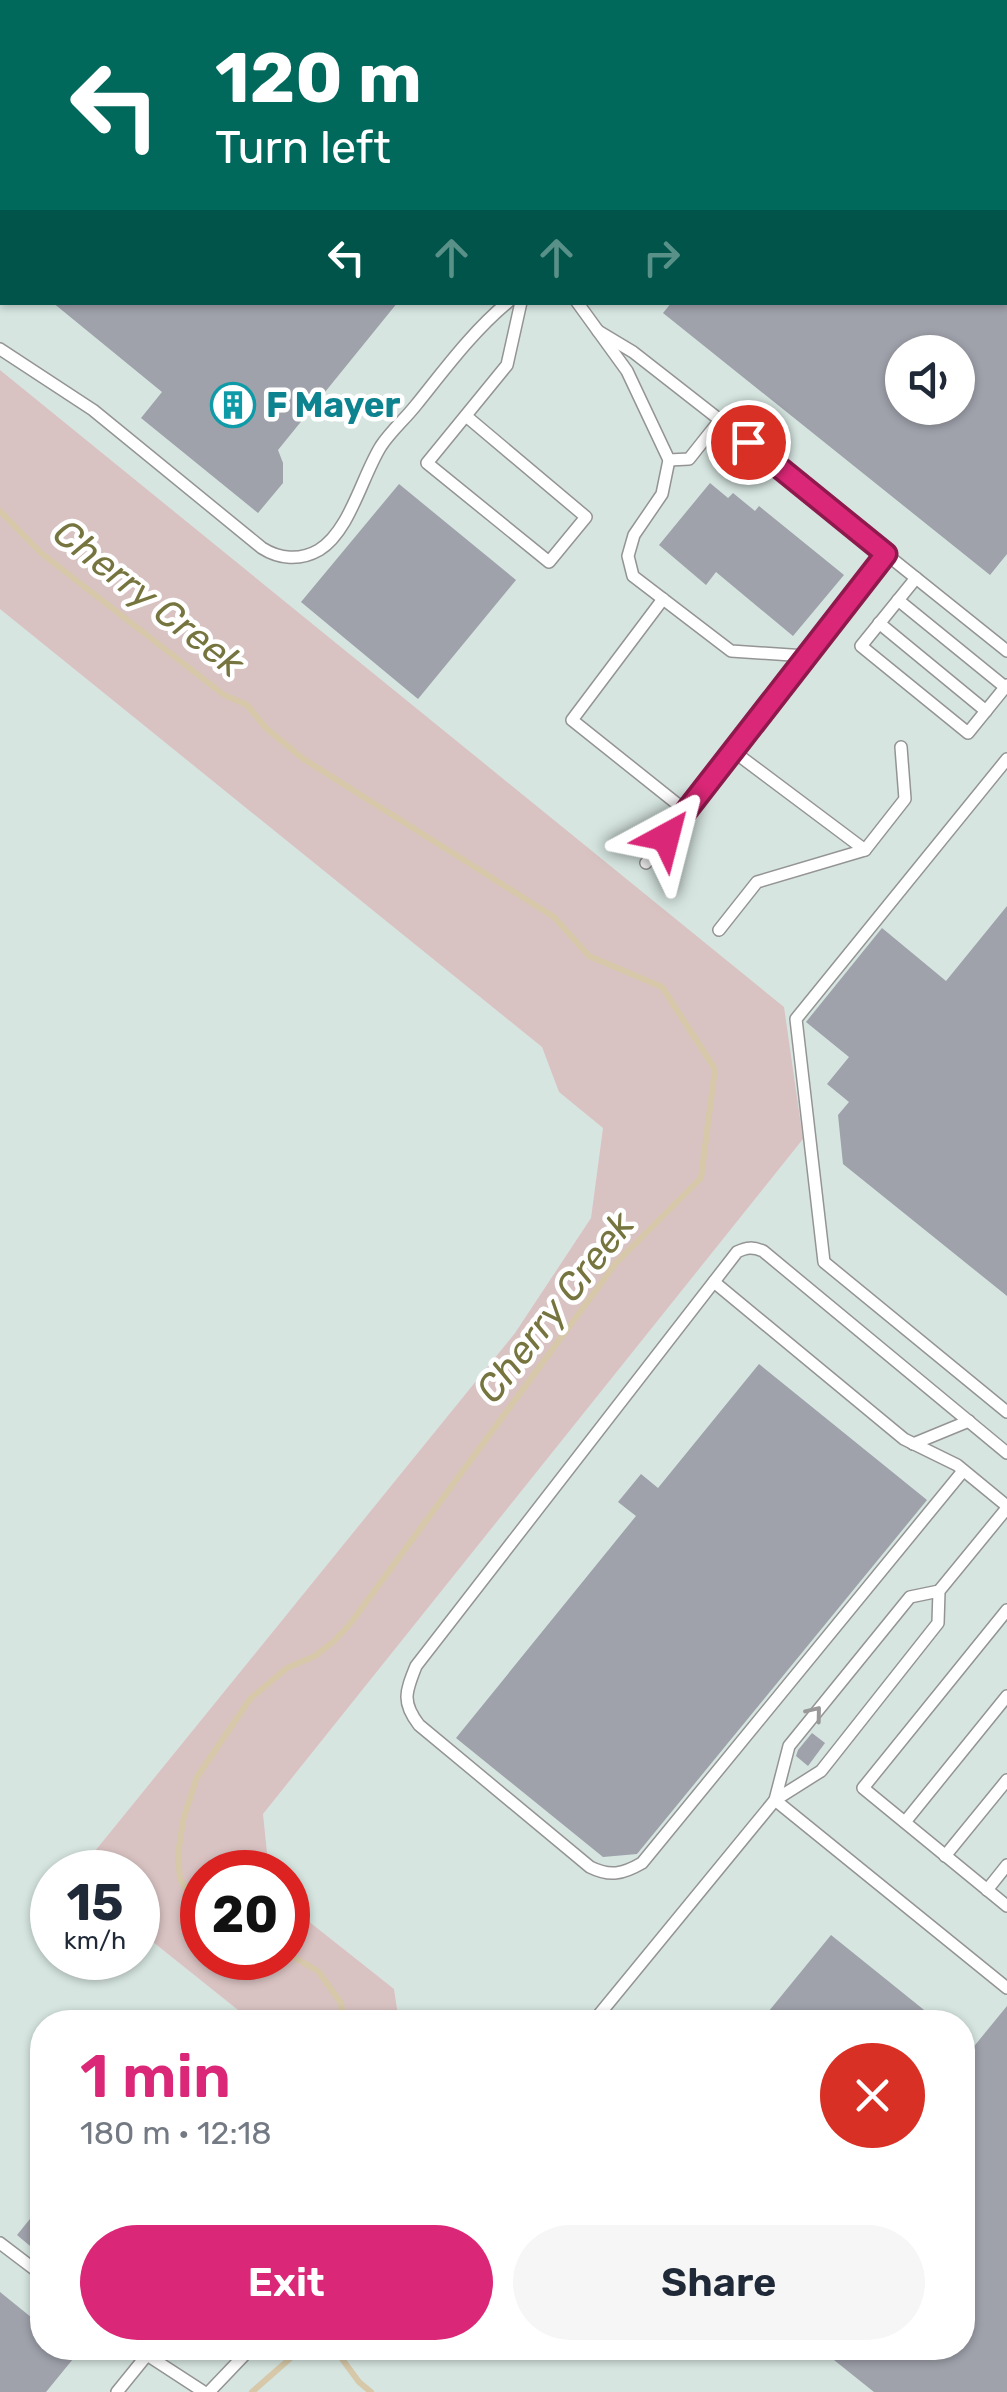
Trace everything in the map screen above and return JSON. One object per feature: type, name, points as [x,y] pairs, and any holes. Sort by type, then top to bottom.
[{"type":"lane","points":[[0,350],[93,410],[262,548],[273,555],[300,558],[321,548],[342,525],[383,443],[481,325],[504,305]]},
{"type":"lane","points":[[466,416],[586,517],[549,562],[427,463],[507,365],[520,305]]},
{"type":"lane","points":[[579,305],[628,371],[669,460],[662,494],[634,535],[628,556],[634,576],[730,650],[806,656]]},
{"type":"lane","points":[[598,331],[633,352],[720,420],[1007,651]]},
{"type":"lane","points":[[669,460],[689,459],[720,420]]},
{"type":"lane","points":[[646,863],[886,554]]},
{"type":"lane","points":[[898,600],[1006,686],[968,732],[860,646],[916,578]]},
{"type":"lane","points":[[663,599],[572,720],[686,811]]},
{"type":"lane","points":[[879,623],[986,711]]},
{"type":"lane","points":[[719,930],[757,882],[865,850],[905,798],[901,747]]},
{"type":"lane","points":[[733,751],[865,850]]},
{"type":"lane","points":[[1007,759],[796,1020],[824,1262],[1007,1412]]},
{"type":"lane","points":[[964,1471],[642,1863],[626,1872],[602,1872],[590,1866],[409,1712],[406,1698],[416,1666],[738,1252],[754,1248],[763,1251],[1007,1453]]},
{"type":"lane","points":[[604,2010],[775,1800],[820,1771],[938,1623],[939,1591],[1007,1507],[964,1471],[913,1444],[714,1282]]},
{"type":"lane","points":[[913,1444],[969,1421]]},
{"type":"lane","points":[[775,1800],[788,1746],[910,1597],[939,1591]]},
{"type":"lane","points":[[1007,1610],[863,1788],[1007,1906]]},
{"type":"lane","points":[[905,1822],[1007,1696]]},
{"type":"lane","points":[[945,1856],[1007,1780]]},
{"type":"lane","points":[[775,1800],[1007,1988]]},
{"type":"lane","points":[[987,1890],[1007,1866]]},
{"type":"lane","points":[[0,2243],[30,2266]]},
{"type":"lane","points":[[117,2392],[137,2360]]},
{"type":"lane","points":[[156,2360],[207,2392],[239,2360]]},
{"type":"shaded area","points":[[0,305],[1007,305],[1007,2392],[0,2392],[0,609],[542,1047],[559,1092],[603,1128],[591,1218],[515,1333],[96,1850],[30,1850],[30,1980],[160,1980],[160,1948],[180,1964],[180,1980],[200,1980],[238,2010],[30,2010],[30,2360],[975,2360],[975,2010],[397,2010],[394,1989],[310,1922],[310,1850],[267,1850],[263,1814],[803,1139],[783,1007],[0,370]]},
{"type":"shaded area","points":[[0,370],[784,1007],[803,1139],[263,1814],[267,1850],[180,1850],[180,1964],[160,1948],[160,1850],[96,1850],[515,1333],[591,1218],[603,1128],[559,1092],[542,1047],[0,609]]},
{"type":"shaded area","points":[[310,1922],[394,1989],[397,2010],[238,2010],[200,1980],[310,1980]]},
{"type":"building","name":"F Mayer","points":[[56,305],[396,305],[278,450],[283,483],[258,513],[141,418],[162,392]]},
{"type":"building","points":[[670,305],[1007,305],[1007,554],[990,575],[663,313]]},
{"type":"building","points":[[710,483],[728,498],[733,493],[755,511],[759,506],[844,575],[793,636],[716,572],[706,585],[659,545]]},
{"type":"building","points":[[399,484],[516,580],[418,699],[301,602]]},
{"type":"building","points":[[1007,906],[1007,1296],[843,1164],[838,1115],[849,1102],[827,1084],[849,1057],[806,1022],[882,928],[946,981]]},
{"type":"building","points":[[759,1364],[927,1500],[637,1854],[603,1857],[456,1738],[636,1516],[618,1502],[641,1474],[658,1488]]},
{"type":"building","points":[[812,1733],[825,1743],[808,1766],[796,1756]]},
{"type":"building","points":[[831,1935],[924,2010],[770,2010]]},
{"type":"building","points":[[1007,2006],[1007,2392],[874,2392],[834,2360],[975,2360],[975,2045]]},
{"type":"building","points":[[30,2219],[30,2246],[17,2235]]},
{"type":"building","points":[[0,2292],[30,2316],[30,2360],[72,2360],[46,2392],[0,2392]]},
{"type":"waterway","name":"Cherry Creek","points":[[0,511],[41,553],[224,695],[247,705],[266,728],[302,758],[554,917],[589,956],[662,987],[715,1069],[701,1178],[616,1263],[350,1624],[315,1656],[287,1668],[250,1699],[197,1777],[183,1820],[178,1855],[180,1879]]},
{"type":"waterway","name":"Cherry Creek","points":[[310,1966],[318,1971],[341,2003],[342,2010]]},
{"type":"waterway","name":"Cherry Creek","points":[[252,2392],[288,2360]]},
{"type":"waterway","points":[[343,2360],[371,2392]]},
{"type":"place","name":"F Mayer","points":[[233,405]]},
{"type":"route","points":[[666,837],[886,554],[748,442]]}]
